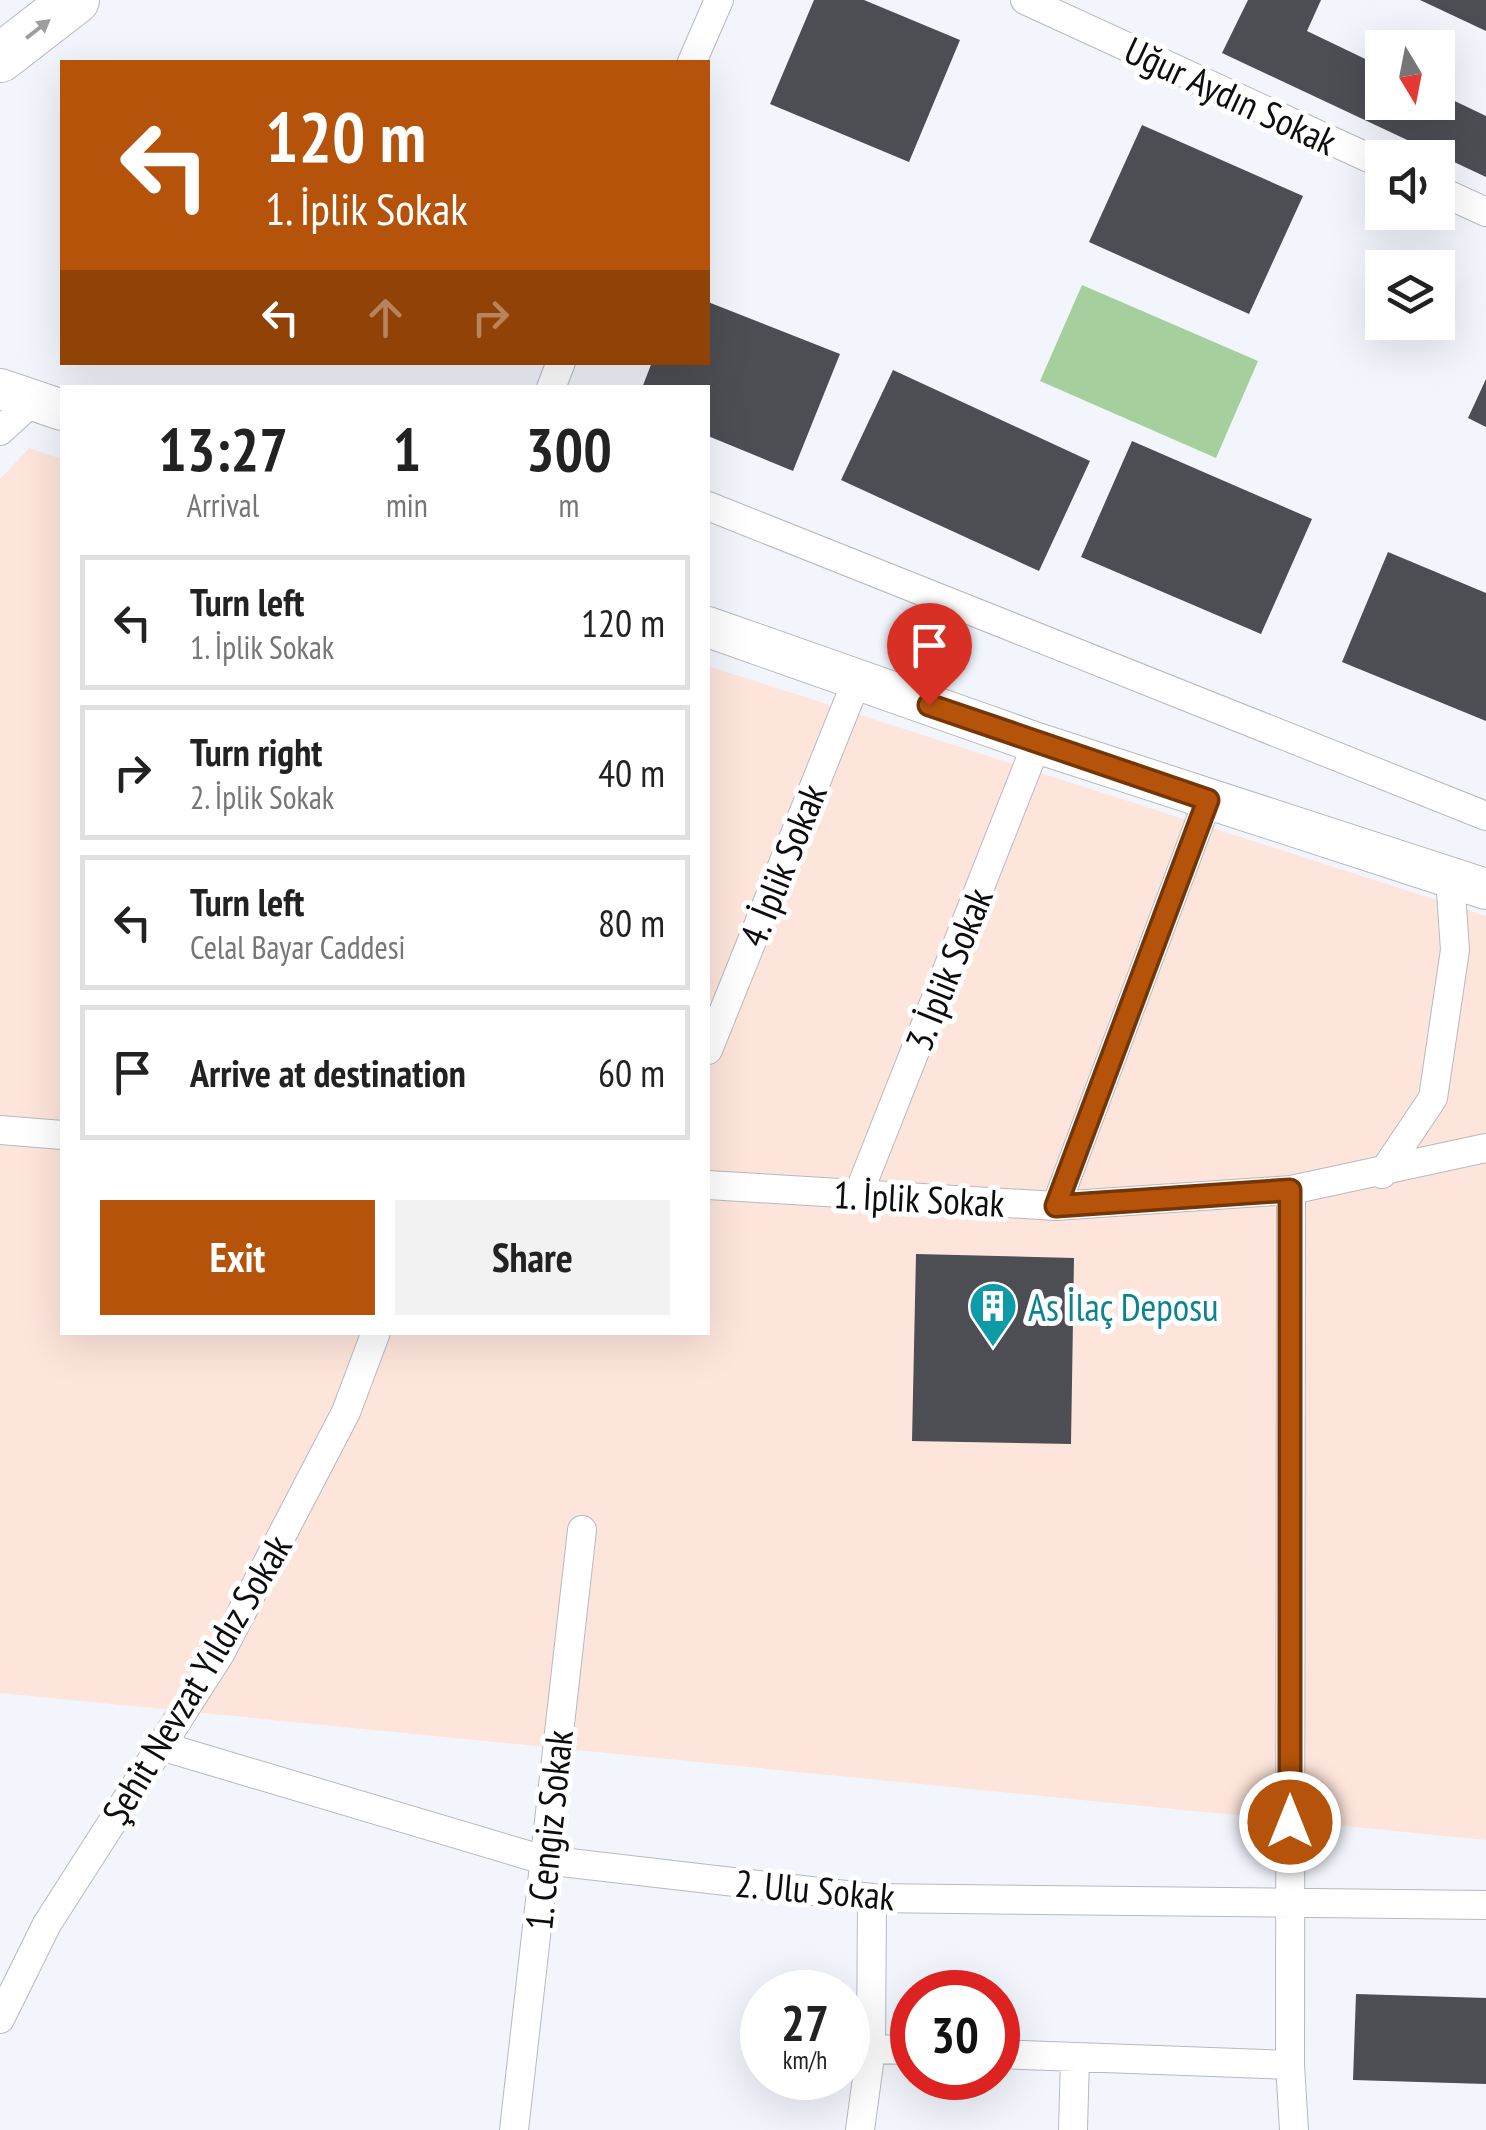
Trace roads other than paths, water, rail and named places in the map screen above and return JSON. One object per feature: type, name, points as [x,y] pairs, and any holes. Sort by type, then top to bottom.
[{"type":"highway","points":[[0,58],[75,0]]},
{"type":"main road","points":[[710,628],[1038,743],[1468,884]]},
{"type":"street","points":[[693,60],[719,0]]},
{"type":"street","name":"Uğur Aydın Sokak","points":[[1025,0],[1365,156]]},
{"type":"street","points":[[1455,198],[1486,212]]},
{"type":"street","points":[[0,431],[32,400]]},
{"type":"street","points":[[710,507],[1486,816]]},
{"type":"street","name":"4. İplik Sokak","points":[[710,1045],[857,680]]},
{"type":"street","name":"3. İplik Sokak","points":[[858,1195],[1038,743]]},
{"type":"street","points":[[1056,1206],[1208,800]]},
{"type":"street","points":[[1382,1174],[1432,1098],[1468,884]]},
{"type":"street","points":[[0,1130],[60,1136]]},
{"type":"street","name":"1. İplik Sokak","points":[[710,1185],[1056,1206],[1290,1190],[1382,1174],[1486,1148]]},
{"type":"street","points":[[1290,1190],[1290,2065],[1294,2130]]},
{"type":"street","name":"Şehit Nevzat Yıldız Sokak","points":[[0,2019],[47,1924],[220,1654],[346,1412],[375,1335]]},
{"type":"street","name":"1. Cengiz Sokak","points":[[514,2130],[582,1530]]},
{"type":"street","name":"2. Ulu Sokak","points":[[161,1746],[544,1860],[872,1898],[1486,1905]]},
{"type":"street","points":[[872,1898],[870,2049],[890,2049]]},
{"type":"street","points":[[1020,2055],[1290,2065]]},
{"type":"street","points":[[1074,2130],[1075,2057]]},
{"type":"street","points":[[860,2130],[864,2100]]},
{"type":"place","name":"As İlaç Deposu","points":[[993,1348]]}]
